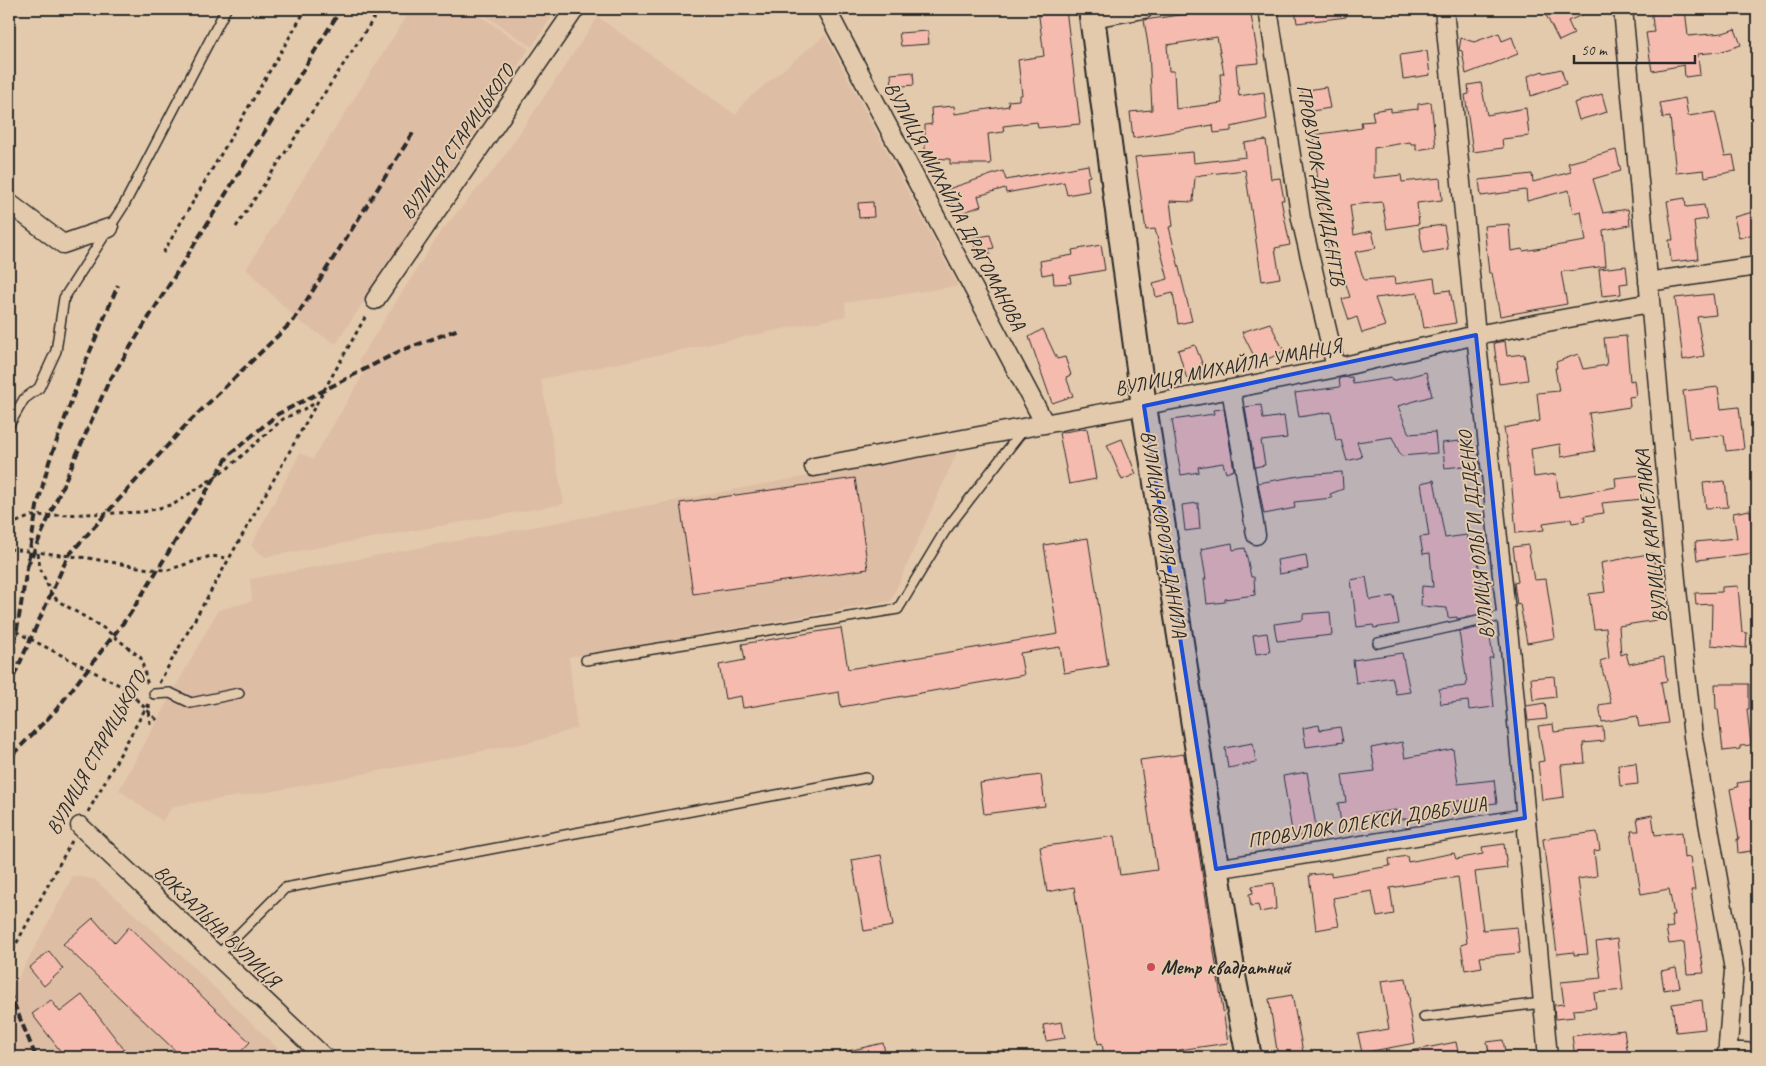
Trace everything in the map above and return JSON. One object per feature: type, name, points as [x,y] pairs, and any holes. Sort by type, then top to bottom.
[{"type":"main road","name":"ВУЛИЦЯ КОРОЛЯ ДАНИЛА","points":[[1091,14],[1144,406],[1234,981],[1249,1057]]},
{"type":"street","name":"ВУЛИЦЯ СТАРИЦЬКОГО","points":[[375,300],[575,9]]},
{"type":"street","name":"ВУЛИЦЯ МИХАЙЛА ДРАГОМАНОВА","points":[[826,9],[1045,424]]},
{"type":"street","points":[[1091,14],[1144,9]]},
{"type":"street","name":"ПРОВУЛОК ДИСИДЕНТІВ","points":[[1268,9],[1301,219],[1336,368]]},
{"type":"street","name":"ВУЛИЦЯ ОЛЬГИ ДІДЕНКО","points":[[1444,9],[1506,615],[1548,1057]]},
{"type":"street","name":"ВУЛИЦЯ КАРМЕЛЮКА","points":[[1623,9],[1693,737],[1734,970],[1727,1054]]},
{"type":"street","points":[[9,203],[63,244],[109,228]]},
{"type":"street","points":[[1648,282],[1757,266]]},
{"type":"street","name":"ВУЛИЦЯ МИХАЙЛА УМАНЦЯ","points":[[814,467],[1231,389],[1336,368],[1476,335],[1650,303]]},
{"type":"street","points":[[1231,389],[1256,535]]},
{"type":"street","name":"ПРОВУЛОК ОЛЕКСИ ДОВБУША","points":[[1216,869],[1525,818]]},
{"type":"street","name":"ВОКЗАЛЬНА ВУЛИЦЯ","points":[[80,826],[324,1057]]},
{"type":"street","points":[[1727,1054],[1757,1053]]},
{"type":"lane","points":[[9,425],[24,399],[38,388],[56,351],[64,298],[124,205],[182,98],[226,9]]},
{"type":"lane","points":[[586,660],[898,609],[944,531],[1025,428]]},
{"type":"lane","points":[[1378,643],[1506,615]]},
{"type":"lane","points":[[154,694],[170,693],[191,703],[239,693]]},
{"type":"lane","points":[[217,956],[285,888],[866,778]]},
{"type":"lane","points":[[1424,1017],[1542,1002]]},
{"type":"path","points":[[163,253],[306,9]]},
{"type":"path","points":[[236,227],[380,9]]},
{"type":"path","name":"ВУЛИЦЯ СТАРИЦЬКОГО","points":[[9,957],[227,558],[375,300]]},
{"type":"path","points":[[9,525],[32,516],[143,512],[174,504],[227,469],[283,419],[316,402]]},
{"type":"path","points":[[9,549],[156,570],[168,570],[210,556],[227,558]]},
{"type":"path","points":[[38,553],[47,588],[58,601],[105,629],[142,658],[147,674],[150,724]]},
{"type":"path","points":[[9,628],[123,686],[156,719]]},
{"type":"highlighted area","points":[[1476,335],[1525,818],[1216,869],[1144,406]]},
{"type":"shaded area","points":[[411,9],[470,9],[529,49],[336,344],[301,323],[246,269]]},
{"type":"shaded area","points":[[476,9],[557,9],[532,47]]},
{"type":"shaded area","points":[[598,17],[736,115],[744,102],[825,35],[958,286],[845,303],[846,316],[541,379],[564,504],[265,557],[251,546],[300,453],[313,459],[364,373],[359,360],[441,231],[498,165]]},
{"type":"shaded area","points":[[959,448],[891,601],[569,657],[577,728],[536,741],[280,790],[173,806],[162,821],[119,790],[218,610],[252,601],[250,579]]},
{"type":"shaded area","points":[[73,876],[94,879],[167,942],[287,1057],[9,1057],[9,995]]},
{"type":"building","points":[[1038,9],[1066,9],[1080,124],[1038,128],[1037,122],[1003,126],[1004,132],[988,134],[991,164],[950,164],[950,159],[925,158],[925,125],[932,124],[931,108],[954,106],[955,114],[1009,106],[1008,101],[1019,100],[1019,95],[1022,95],[1018,60],[1044,56]]},
{"type":"building","points":[[1222,9],[1250,9],[1259,63],[1236,65],[1239,96],[1264,92],[1267,119],[1231,127],[1231,131],[1214,133],[1213,125],[1133,138],[1130,112],[1152,110],[1149,51],[1144,20]],"holes":[[[1217,37],[1224,74],[1220,74],[1222,103],[1176,109],[1174,71],[1169,71],[1167,45]]]},
{"type":"building","points":[[1295,9],[1346,9],[1346,17],[1297,23]]},
{"type":"building","points":[[1543,9],[1596,9],[1568,21],[1574,34],[1559,41]]},
{"type":"building","points":[[1651,9],[1685,9],[1688,36],[1723,33],[1735,29],[1741,45],[1719,52],[1698,54],[1700,75],[1685,77],[1684,65],[1652,71],[1646,33],[1654,32]]},
{"type":"building","points":[[928,31],[929,44],[901,46],[899,33]]},
{"type":"building","points":[[1499,33],[1502,41],[1512,37],[1518,54],[1466,74],[1462,51],[1459,50],[1461,38],[1474,42]]},
{"type":"building","points":[[1427,51],[1430,75],[1403,79],[1400,55]]},
{"type":"building","points":[[1561,69],[1566,84],[1531,96],[1528,76],[1543,71],[1544,73]]},
{"type":"building","points":[[913,72],[914,85],[892,87],[891,74]]},
{"type":"building","points":[[1481,83],[1487,115],[1526,108],[1529,136],[1502,139],[1503,148],[1473,152],[1465,95],[1469,94],[1468,85]]},
{"type":"building","points":[[1326,87],[1330,108],[1306,112],[1302,91]]},
{"type":"building","points":[[1602,94],[1607,112],[1579,120],[1574,103]]},
{"type":"building","points":[[1685,98],[1688,116],[1715,112],[1725,156],[1733,155],[1736,171],[1705,177],[1704,170],[1676,173],[1670,117],[1663,118],[1660,103]]},
{"type":"building","points":[[1431,102],[1436,147],[1416,150],[1416,144],[1411,144],[1410,142],[1374,148],[1374,178],[1401,175],[1402,182],[1440,178],[1442,200],[1417,203],[1419,224],[1387,229],[1382,202],[1350,205],[1354,235],[1372,231],[1376,248],[1355,252],[1364,280],[1394,277],[1395,284],[1434,278],[1436,292],[1450,290],[1456,323],[1424,328],[1418,293],[1375,298],[1385,326],[1362,333],[1357,317],[1349,320],[1342,299],[1350,297],[1337,255],[1329,256],[1321,208],[1318,208],[1315,182],[1318,182],[1313,135],[1362,128],[1361,122],[1374,121],[1372,111],[1391,108],[1391,112],[1418,109],[1418,104]]},
{"type":"building","points":[[1266,140],[1271,179],[1280,178],[1284,200],[1281,200],[1290,245],[1275,248],[1280,278],[1262,281],[1245,170],[1195,177],[1193,202],[1170,201],[1173,226],[1169,227],[1192,321],[1178,324],[1173,293],[1156,297],[1153,283],[1168,279],[1155,229],[1146,230],[1135,157],[1193,152],[1194,163],[1246,157],[1244,143]]},
{"type":"building","points":[[1616,150],[1621,171],[1593,179],[1603,213],[1628,209],[1630,225],[1603,230],[1606,266],[1561,272],[1567,304],[1500,316],[1492,273],[1489,273],[1484,226],[1509,224],[1511,251],[1522,249],[1523,251],[1586,241],[1581,211],[1573,213],[1569,190],[1527,201],[1526,190],[1481,196],[1479,180],[1532,174],[1533,182],[1571,172],[1568,163]]},
{"type":"building","points":[[1088,165],[1090,176],[1087,177],[1089,191],[1067,195],[1064,182],[1006,193],[1005,188],[978,196],[981,206],[956,215],[948,189],[1003,171],[1006,180]]},
{"type":"building","points":[[1685,198],[1686,207],[1704,205],[1707,219],[1694,221],[1698,259],[1671,262],[1669,240],[1673,240],[1667,201]]},
{"type":"building","points":[[873,202],[874,217],[859,218],[858,203]]},
{"type":"building","points":[[1757,211],[1757,233],[1739,238],[1734,217]]},
{"type":"building","points":[[1444,225],[1448,249],[1423,253],[1419,228]]},
{"type":"building","points":[[990,235],[994,248],[989,249],[990,255],[977,258],[973,238]]},
{"type":"building","points":[[1101,245],[1105,270],[1070,276],[1071,283],[1054,284],[1053,273],[1042,275],[1040,261],[1073,255],[1072,250]]},
{"type":"building","points":[[1626,266],[1628,283],[1620,284],[1621,294],[1602,296],[1599,269]]},
{"type":"building","points":[[1713,294],[1716,315],[1697,317],[1704,356],[1683,360],[1675,298]]},
{"type":"building","points":[[1270,323],[1284,351],[1258,364],[1242,332]]},
{"type":"building","points":[[1043,329],[1057,359],[1065,357],[1071,375],[1066,377],[1073,396],[1052,403],[1029,337]]},
{"type":"building","points":[[1626,336],[1630,381],[1634,380],[1636,396],[1629,397],[1630,407],[1589,413],[1595,451],[1561,457],[1560,444],[1531,449],[1534,477],[1556,474],[1559,497],[1616,487],[1615,478],[1641,475],[1643,499],[1602,503],[1604,513],[1584,516],[1585,521],[1572,523],[1571,519],[1543,523],[1544,530],[1516,533],[1510,465],[1504,428],[1540,421],[1537,393],[1559,391],[1555,368],[1557,368],[1556,362],[1578,354],[1583,369],[1607,365],[1604,338]]},
{"type":"building","points":[[1505,341],[1507,356],[1524,354],[1528,380],[1499,384],[1494,343]]},
{"type":"building","points":[[1195,345],[1206,373],[1187,379],[1178,350]]},
{"type":"building","points":[[1426,372],[1432,396],[1398,406],[1409,434],[1435,432],[1437,453],[1401,456],[1392,437],[1357,442],[1362,457],[1347,461],[1341,440],[1336,441],[1331,412],[1299,417],[1295,393],[1340,387],[1339,378],[1352,377],[1353,384],[1391,378],[1392,381]]},
{"type":"building","points":[[1718,387],[1721,409],[1739,407],[1744,449],[1726,451],[1724,435],[1689,438],[1683,391]]},
{"type":"building","points":[[1261,405],[1263,419],[1284,416],[1287,438],[1261,441],[1265,465],[1255,467],[1245,407]]},
{"type":"building","points":[[1224,409],[1234,470],[1226,473],[1223,463],[1198,467],[1199,472],[1181,475],[1172,420],[1214,414],[1213,410]]},
{"type":"building","points":[[1087,428],[1096,479],[1069,484],[1059,433]]},
{"type":"building","points":[[1122,439],[1136,474],[1122,480],[1107,445]]},
{"type":"building","points":[[1469,440],[1471,465],[1445,468],[1442,443]]},
{"type":"building","points":[[1342,472],[1343,489],[1330,494],[1332,498],[1294,502],[1295,508],[1264,514],[1258,483],[1305,475]]},
{"type":"building","points":[[855,478],[868,569],[693,594],[680,503]]},
{"type":"building","points":[[1434,480],[1445,538],[1467,535],[1468,541],[1476,540],[1484,613],[1457,619],[1457,617],[1448,618],[1447,608],[1421,606],[1422,586],[1433,587],[1430,553],[1423,554],[1420,537],[1429,536],[1421,483]]},
{"type":"building","points":[[1725,481],[1728,507],[1706,508],[1703,483]]},
{"type":"building","points":[[1198,503],[1200,529],[1185,531],[1182,505]]},
{"type":"building","points":[[1750,510],[1755,553],[1697,560],[1695,542],[1737,538],[1733,513]]},
{"type":"building","points":[[1088,538],[1108,666],[1064,673],[1060,647],[1020,653],[1024,675],[841,707],[839,692],[743,708],[741,696],[725,699],[719,665],[745,660],[742,644],[841,628],[848,669],[1058,634],[1044,545]]},
{"type":"building","points":[[1232,543],[1233,550],[1245,548],[1251,577],[1254,577],[1255,595],[1225,599],[1225,602],[1207,604],[1204,579],[1206,579],[1201,549]]},
{"type":"building","points":[[1528,545],[1534,580],[1546,579],[1555,638],[1527,643],[1520,604],[1517,605],[1514,583],[1518,582],[1513,547]]},
{"type":"building","points":[[1653,553],[1663,619],[1619,626],[1621,655],[1626,653],[1629,664],[1664,657],[1667,681],[1661,682],[1668,723],[1639,727],[1637,716],[1602,722],[1599,705],[1611,703],[1600,661],[1609,658],[1606,628],[1594,629],[1589,594],[1605,592],[1601,563]]},
{"type":"building","points":[[1306,555],[1308,569],[1279,574],[1277,560]]},
{"type":"building","points":[[1366,577],[1370,600],[1394,596],[1399,624],[1374,628],[1373,625],[1357,627],[1351,580]]},
{"type":"building","points":[[1738,586],[1742,632],[1747,633],[1746,648],[1711,645],[1712,604],[1696,605],[1695,593],[1722,592],[1722,587]]},
{"type":"building","points":[[1330,612],[1332,635],[1277,641],[1274,624],[1303,620],[1303,614]]},
{"type":"building","points":[[1485,626],[1486,631],[1489,630],[1493,658],[1489,658],[1494,707],[1469,710],[1468,701],[1441,704],[1439,689],[1466,686],[1467,683],[1459,632]]},
{"type":"building","points":[[1267,633],[1270,652],[1256,654],[1253,635]]},
{"type":"building","points":[[1402,653],[1410,692],[1396,694],[1392,677],[1356,683],[1353,660]]},
{"type":"building","points":[[1554,676],[1556,697],[1533,700],[1531,678]]},
{"type":"building","points":[[1715,684],[1749,684],[1749,709],[1747,709],[1751,745],[1740,746],[1740,749],[1723,751],[1718,709],[1716,709]]},
{"type":"building","points":[[1545,703],[1547,719],[1528,721],[1526,706]]},
{"type":"building","points":[[1553,724],[1554,732],[1603,727],[1604,741],[1583,743],[1585,763],[1561,765],[1564,797],[1542,800],[1538,762],[1544,761],[1538,726]]},
{"type":"building","points":[[1319,725],[1320,730],[1340,727],[1343,742],[1306,747],[1303,728]]},
{"type":"building","points":[[1402,742],[1405,758],[1453,749],[1458,784],[1494,780],[1497,803],[1478,805],[1478,798],[1452,802],[1453,812],[1397,820],[1396,810],[1368,814],[1369,816],[1363,817],[1365,827],[1342,830],[1338,803],[1346,802],[1342,775],[1375,771],[1371,748]]},
{"type":"building","points":[[1253,743],[1256,763],[1228,768],[1225,748]]},
{"type":"building","name":"Метр квадратний","points":[[1184,754],[1228,1043],[1179,1050],[1180,1057],[1104,1057],[1102,1043],[1098,1044],[1074,887],[1047,892],[1040,847],[1114,836],[1120,875],[1157,870],[1140,760]]},
{"type":"building","points":[[1636,763],[1638,784],[1620,786],[1618,765]]},
{"type":"building","points":[[1307,772],[1317,833],[1293,837],[1283,776]]},
{"type":"building","points":[[1041,775],[1045,806],[984,814],[980,783]]},
{"type":"building","points":[[1757,780],[1757,798],[1750,799],[1755,831],[1757,831],[1757,850],[1738,853],[1737,839],[1739,839],[1730,789],[1738,787],[1737,783]]},
{"type":"building","points":[[1652,815],[1655,835],[1682,832],[1684,858],[1690,857],[1695,890],[1691,890],[1704,973],[1687,974],[1684,942],[1669,944],[1666,928],[1673,927],[1671,915],[1674,915],[1669,889],[1641,894],[1631,831],[1639,831],[1637,818]]},
{"type":"building","points":[[1597,832],[1600,850],[1594,851],[1597,876],[1578,879],[1588,954],[1574,955],[1574,952],[1557,954],[1543,839]]},
{"type":"building","points":[[1504,844],[1507,868],[1475,872],[1483,930],[1517,927],[1520,953],[1480,957],[1482,967],[1465,970],[1461,945],[1467,943],[1458,877],[1390,888],[1394,914],[1377,917],[1372,891],[1333,898],[1339,926],[1316,930],[1309,875],[1331,873],[1331,876],[1390,866],[1389,859],[1407,856],[1408,862],[1454,853],[1456,859],[1483,854],[1482,847]]},
{"type":"building","points":[[881,855],[893,926],[864,931],[852,860]]},
{"type":"building","points":[[1274,883],[1276,909],[1260,912],[1258,905],[1251,906],[1249,894],[1253,893],[1252,886]]},
{"type":"building","points":[[93,918],[115,943],[129,927],[250,1042],[236,1057],[182,1057],[63,944]]},
{"type":"building","points":[[1617,939],[1623,990],[1594,993],[1596,1008],[1573,1010],[1574,1017],[1555,1019],[1554,1005],[1564,1004],[1561,982],[1601,978],[1596,942]]},
{"type":"building","points":[[49,951],[63,969],[44,986],[29,968]]},
{"type":"building","points":[[1676,968],[1680,987],[1664,990],[1661,971]]},
{"type":"building","points":[[1406,978],[1415,1043],[1362,1053],[1358,1034],[1389,1029],[1381,981]]},
{"type":"building","points":[[82,995],[130,1057],[65,1057],[32,1014],[51,1000],[60,1012]]},
{"type":"building","points":[[1292,995],[1304,1057],[1278,1057],[1269,999]]},
{"type":"building","points":[[1702,1000],[1705,1029],[1676,1032],[1672,1004]]},
{"type":"building","points":[[1062,1022],[1065,1038],[1046,1041],[1043,1025]]},
{"type":"building","points":[[1624,1030],[1628,1055],[1575,1057],[1572,1036]]},
{"type":"building","points":[[1503,1040],[1506,1057],[1490,1057],[1487,1042]]},
{"type":"building","points":[[1456,1042],[1459,1057],[1412,1057],[1411,1051]]},
{"type":"building","points":[[883,1043],[886,1057],[844,1057],[844,1052]]},
{"type":"railway","points":[[27,567],[108,383],[341,9]]},
{"type":"railway","points":[[9,687],[68,556],[186,425],[294,320],[413,133]]},
{"type":"railway","points":[[9,678],[37,507],[49,462],[86,361],[118,285]]},
{"type":"railway","points":[[9,766],[14,753],[56,710],[130,614],[229,455],[278,414],[400,351],[459,329]]},
{"type":"railway","points":[[9,992],[36,1057]]},
{"type":"place","name":"Метр квадратний","points":[[1151,967]]}]
